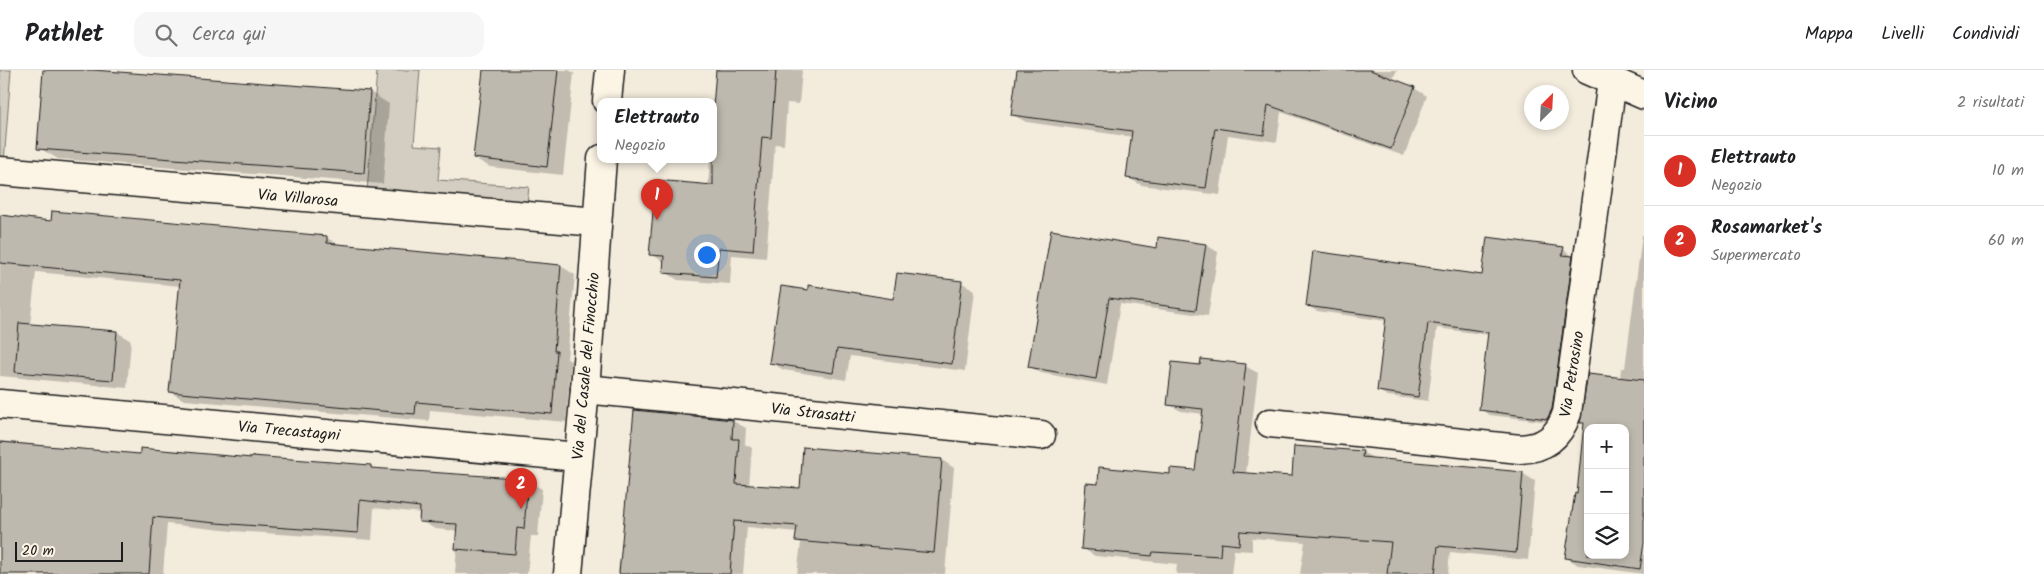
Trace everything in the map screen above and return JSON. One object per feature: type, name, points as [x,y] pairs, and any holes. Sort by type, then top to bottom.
[{"type":"street","points":[[608,98],[610,70]]},
{"type":"street","points":[[1587,70],[1644,95]]},
{"type":"street","name":"Via Petrosino","points":[[1270,422],[1520,449],[1542,445],[1552,440],[1564,424],[1567,412],[1612,81]]},
{"type":"street","name":"Via del Casale del Finocchio","points":[[568,574],[585,388],[602,163]]},
{"type":"street","name":"Via Villarosa","points":[[0,172],[597,222]]},
{"type":"street","name":"Via Strasatti","points":[[585,388],[1041,435]]},
{"type":"street","name":"Via Trecastagni","points":[[0,404],[578,457]]},
{"type":"shaded area","points":[[0,70],[11,70],[4,163],[0,163]]},
{"type":"shaded area","points":[[370,70],[420,70],[414,145],[441,147],[438,180],[529,187],[527,205],[367,191],[377,71]]},
{"type":"building","points":[[43,70],[93,70],[370,91],[364,173],[37,149]]},
{"type":"building","points":[[483,70],[558,70],[547,167],[473,158]]},
{"type":"building","points":[[716,70],[776,70],[771,138],[762,137],[753,251],[719,248],[716,277],[663,273],[664,256],[649,255],[656,180],[713,185],[713,163],[717,163],[717,98],[714,98]]},
{"type":"building","points":[[1017,70],[1370,70],[1415,87],[1391,149],[1268,105],[1264,135],[1215,128],[1206,188],[1126,178],[1132,131],[1011,115]]},
{"type":"building","points":[[52,211],[327,236],[327,243],[561,265],[554,351],[557,351],[552,414],[416,402],[415,414],[169,392],[180,280],[0,263],[0,215],[51,221]]},
{"type":"building","points":[[1051,230],[1157,248],[1158,237],[1206,244],[1196,310],[1109,298],[1096,379],[1028,367]]},
{"type":"building","points":[[1487,237],[1564,247],[1562,255],[1573,256],[1552,409],[1547,419],[1479,410],[1488,332],[1428,323],[1418,397],[1377,391],[1386,317],[1306,306],[1313,251],[1482,275]]},
{"type":"building","points":[[897,273],[962,281],[952,364],[837,349],[833,373],[769,363],[781,286],[808,290],[808,285],[893,299]]},
{"type":"building","points":[[19,323],[117,331],[113,380],[15,372]]},
{"type":"building","points":[[1201,359],[1246,364],[1233,472],[1292,476],[1294,446],[1363,451],[1362,457],[1523,472],[1516,553],[1438,546],[1435,574],[1387,574],[1391,542],[1240,531],[1239,545],[1221,543],[1220,556],[1153,552],[1152,556],[1081,549],[1086,483],[1098,484],[1099,467],[1170,474],[1170,468],[1195,470],[1203,409],[1167,405],[1172,362],[1200,365]]},
{"type":"building","points":[[1588,374],[1644,380],[1644,543],[1640,569],[1565,558],[1575,493],[1577,494],[1584,423],[1580,423]]},
{"type":"building","points":[[634,410],[733,420],[732,439],[739,439],[736,484],[800,488],[803,447],[942,459],[934,553],[795,541],[797,526],[734,521],[730,574],[619,574]]},
{"type":"building","points":[[0,442],[140,454],[140,448],[252,458],[252,456],[371,465],[371,468],[528,479],[524,529],[517,528],[515,554],[455,549],[457,524],[419,522],[420,507],[360,500],[358,533],[153,517],[149,574],[0,574]]},
{"type":"place","name":"Elettrauto","points":[[657,220]]},
{"type":"place","name":"Rosamarket's","points":[[521,509]]}]
